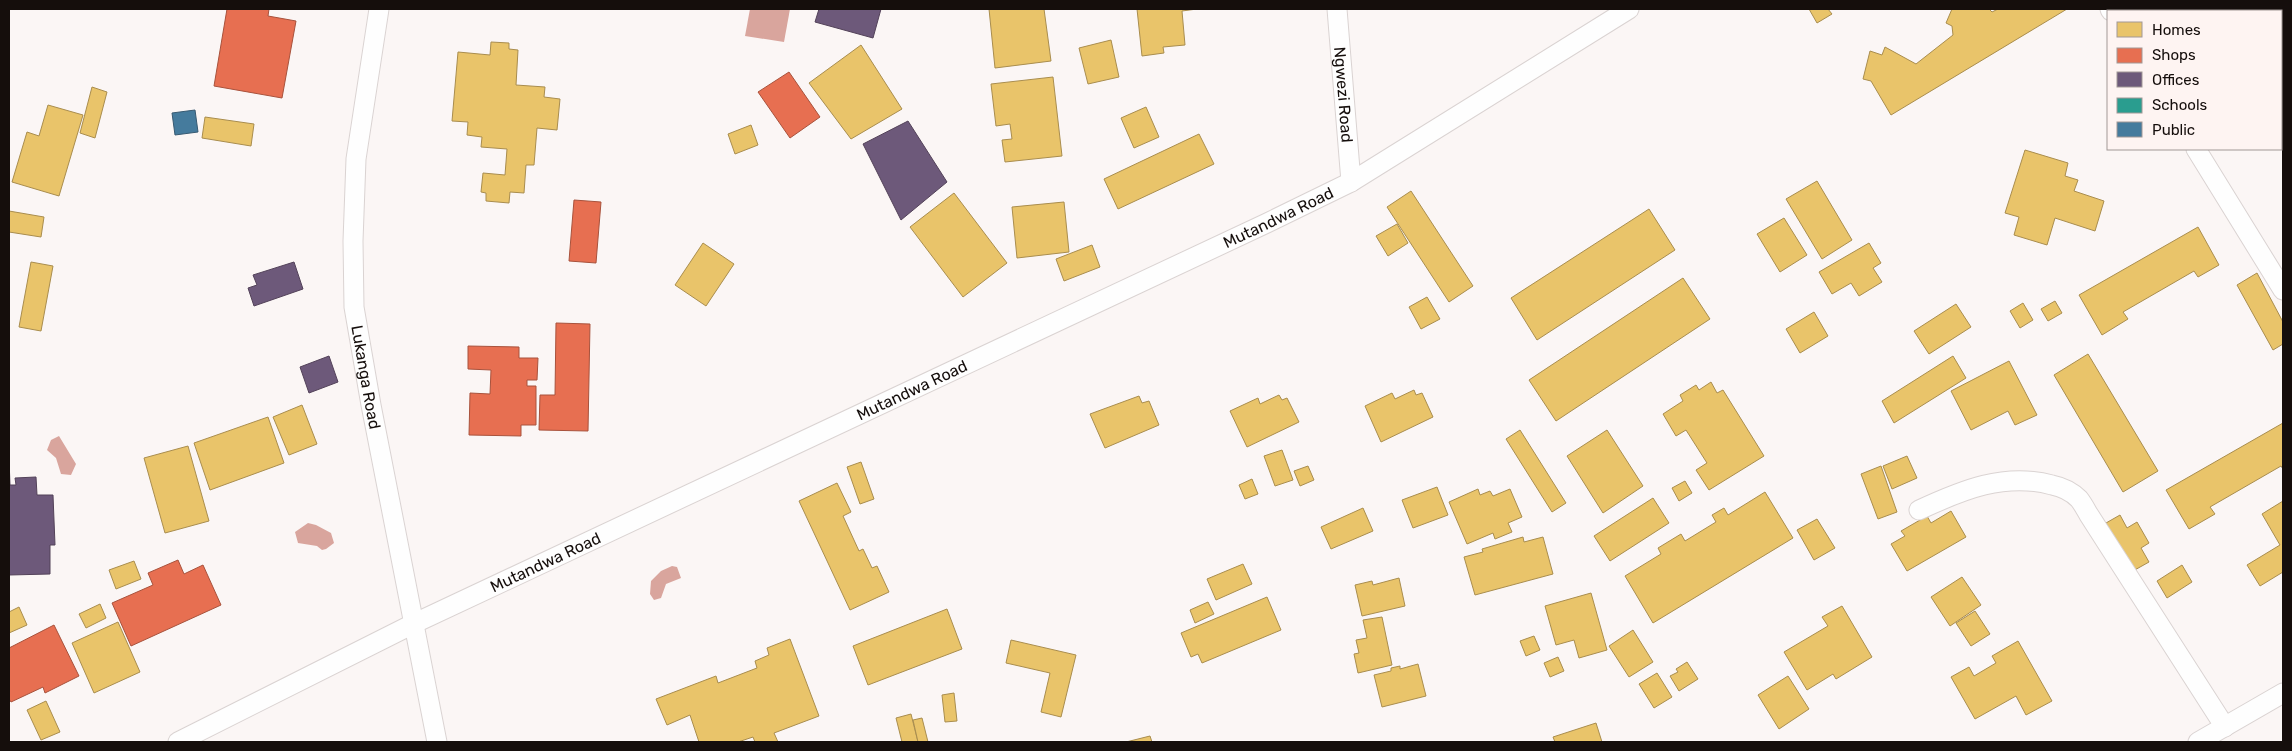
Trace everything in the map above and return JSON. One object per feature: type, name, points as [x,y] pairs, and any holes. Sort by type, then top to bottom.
[{"type":"street","name":"Lukanga Road","points":[[379,9],[356,159],[353,241],[354,307],[371,406],[437,742]]},
{"type":"street","name":"Ngwezi Road","points":[[1337,9],[1351,182]]},
{"type":"street","name":"Mutandwa Road","points":[[178,742],[413,624],[1268,223],[1351,182],[1629,9]]},
{"type":"street","points":[[2197,150],[2283,290]]},
{"type":"street","points":[[1920,510],[1975,488],[2018,479],[2042,482],[2071,492],[2089,515],[2224,727]]},
{"type":"street","points":[[2198,742],[2283,693]]},
{"type":"shaded area","points":[[750,9],[790,9],[784,42],[745,36]]},
{"type":"shaded area","points":[[59,436],[76,464],[71,475],[61,474],[56,458],[47,450],[51,440]]},
{"type":"shaded area","points":[[308,523],[331,533],[334,543],[322,550],[317,546],[298,543],[295,532]]},
{"type":"shaded area","points":[[672,566],[677,567],[681,578],[666,584],[661,598],[654,600],[650,594],[651,581],[661,571]]},
{"type":"building: Homes","points":[[989,9],[1044,9],[1051,61],[995,68]]},
{"type":"building: Homes","points":[[1137,9],[1197,9],[1182,11],[1185,45],[1163,47],[1164,53],[1142,56]]},
{"type":"building: Homes","points":[[1809,9],[1828,9],[1832,14],[1817,23]]},
{"type":"building: Homes","points":[[1952,9],[1989,9],[1992,12],[1998,9],[2067,9],[1891,115],[1871,81],[1863,79],[1870,51],[1882,55],[1885,47],[1916,64],[1953,35],[1952,26],[1946,23]]},
{"type":"building: Homes","points":[[1111,40],[1119,77],[1088,84],[1079,48]]},
{"type":"building: Homes","points":[[491,42],[509,43],[509,49],[518,50],[516,85],[545,87],[544,97],[560,99],[557,130],[537,128],[534,165],[526,165],[524,193],[510,192],[509,203],[486,201],[486,193],[481,192],[483,173],[505,175],[507,149],[481,147],[482,137],[467,135],[468,122],[452,121],[458,52],[490,55]]},
{"type":"building: Homes","points":[[861,45],[902,109],[851,139],[809,83]]},
{"type":"building: Homes","points":[[1053,77],[1062,156],[1005,162],[1002,140],[1012,139],[1010,124],[996,126],[991,84]]},
{"type":"building: Homes","points":[[92,87],[107,92],[95,138],[80,133]]},
{"type":"building: Homes","points":[[48,105],[83,115],[59,196],[12,182],[27,132],[39,136]]},
{"type":"building: Homes","points":[[1146,107],[1159,137],[1134,148],[1121,118]]},
{"type":"building: Homes","points":[[205,117],[254,124],[251,146],[202,138]]},
{"type":"building: Homes","points":[[751,125],[758,145],[735,154],[728,134]]},
{"type":"building: Homes","points":[[1199,134],[1214,164],[1118,209],[1104,179]]},
{"type":"building: Homes","points":[[2025,150],[2068,163],[2065,176],[2078,180],[2074,191],[2104,201],[2095,231],[2055,218],[2047,245],[2014,235],[2019,217],[2005,213]]},
{"type":"building: Homes","points":[[1817,181],[1852,240],[1822,259],[1786,199]]},
{"type":"building: Homes","points":[[1411,191],[1473,286],[1449,302],[1387,207]]},
{"type":"building: Homes","points":[[954,193],[1007,263],[963,297],[910,227]]},
{"type":"building: Homes","points":[[1064,202],[1069,252],[1017,258],[1012,207]]},
{"type":"building: Homes","points":[[1649,209],[1675,250],[1537,340],[1511,298]]},
{"type":"building: Homes","points":[[9,211],[44,217],[41,237],[9,232]]},
{"type":"building: Homes","points":[[1784,218],[1807,255],[1780,272],[1757,234]]},
{"type":"building: Homes","points":[[1397,224],[1408,243],[1388,256],[1376,236]]},
{"type":"building: Homes","points":[[2198,227],[2219,265],[2198,277],[2194,271],[2123,312],[2128,319],[2102,335],[2079,295]]},
{"type":"building: Homes","points":[[703,243],[734,264],[706,306],[675,285]]},
{"type":"building: Homes","points":[[1869,243],[1881,263],[1873,268],[1882,282],[1859,296],[1851,283],[1832,294],[1819,272]]},
{"type":"building: Homes","points":[[1092,245],[1100,267],[1064,281],[1056,259]]},
{"type":"building: Homes","points":[[31,262],[53,266],[41,331],[19,327]]},
{"type":"building: Homes","points":[[2257,273],[2283,322],[2283,344],[2273,350],[2237,285]]},
{"type":"building: Homes","points":[[1683,278],[1710,319],[1556,421],[1529,380]]},
{"type":"building: Homes","points":[[1427,297],[1440,319],[1421,329],[1409,307]]},
{"type":"building: Homes","points":[[2055,301],[2062,313],[2048,321],[2041,309]]},
{"type":"building: Homes","points":[[2023,303],[2033,320],[2020,328],[2010,311]]},
{"type":"building: Homes","points":[[1956,304],[1971,327],[1929,354],[1914,331]]},
{"type":"building: Homes","points":[[1814,312],[1828,336],[1800,353],[1786,329]]},
{"type":"building: Homes","points":[[2088,354],[2158,471],[2123,492],[2054,375]]},
{"type":"building: Homes","points":[[1953,356],[1966,378],[1894,423],[1882,401]]},
{"type":"building: Homes","points":[[2009,361],[2037,415],[2015,425],[2008,411],[1971,430],[1951,391]]},
{"type":"building: Homes","points":[[1711,382],[1717,393],[1723,390],[1764,456],[1709,490],[1696,470],[1707,463],[1686,430],[1676,436],[1663,414],[1683,401],[1680,395],[1696,385],[1699,390]]},
{"type":"building: Homes","points":[[1414,390],[1416,395],[1422,393],[1433,417],[1381,442],[1365,406],[1392,393],[1395,399]]},
{"type":"building: Homes","points":[[1279,395],[1282,400],[1287,398],[1299,422],[1247,447],[1230,411],[1258,398],[1260,404]]},
{"type":"building: Homes","points":[[1139,396],[1142,403],[1149,401],[1159,425],[1105,448],[1090,414]]},
{"type":"building: Homes","points":[[302,405],[317,444],[289,455],[273,417]]},
{"type":"building: Homes","points":[[268,417],[284,463],[210,490],[194,443]]},
{"type":"building: Homes","points":[[2283,423],[2283,469],[2281,466],[2210,507],[2215,514],[2189,529],[2166,490]]},
{"type":"building: Homes","points":[[1520,430],[1566,503],[1552,512],[1506,439]]},
{"type":"building: Homes","points":[[1607,430],[1643,486],[1603,513],[1567,456]]},
{"type":"building: Homes","points":[[188,446],[209,521],[165,533],[144,458]]},
{"type":"building: Homes","points":[[1282,450],[1293,480],[1275,486],[1264,456]]},
{"type":"building: Homes","points":[[1907,456],[1917,478],[1892,489],[1883,466]]},
{"type":"building: Homes","points":[[861,462],[874,499],[860,504],[847,467]]},
{"type":"building: Homes","points":[[1308,466],[1314,480],[1300,486],[1294,471]]},
{"type":"building: Homes","points":[[1881,466],[1897,512],[1878,519],[1861,474]]},
{"type":"building: Homes","points":[[1252,479],[1258,494],[1245,499],[1239,485]]},
{"type":"building: Homes","points":[[1685,481],[1692,493],[1679,501],[1672,488]]},
{"type":"building: Homes","points":[[837,483],[851,512],[843,516],[859,551],[863,549],[872,568],[877,566],[889,592],[850,610],[799,501]]},
{"type":"building: Homes","points":[[1437,487],[1448,515],[1413,528],[1402,500]]},
{"type":"building: Homes","points":[[1478,489],[1480,495],[1490,491],[1493,496],[1510,489],[1522,517],[1508,523],[1512,532],[1495,539],[1493,533],[1467,544],[1449,502]]},
{"type":"building: Homes","points":[[1765,492],[1793,538],[1653,623],[1625,576],[1661,554],[1658,548],[1681,534],[1685,541],[1716,522],[1712,515],[1724,508],[1728,515]]},
{"type":"building: Homes","points":[[1653,498],[1669,523],[1610,561],[1594,536]]},
{"type":"building: Homes","points":[[2283,501],[2283,572],[2260,586],[2247,565],[2280,545],[2262,514]]},
{"type":"building: Homes","points":[[1363,508],[1373,531],[1331,549],[1321,527]]},
{"type":"building: Homes","points":[[1951,511],[1966,537],[1907,571],[1891,544],[1905,536],[1901,531],[1927,516],[1931,523]]},
{"type":"building: Homes","points":[[2120,515],[2127,528],[2137,522],[2149,543],[2141,548],[2149,562],[2133,571],[2106,523]]},
{"type":"building: Homes","points":[[1817,519],[1835,548],[1814,560],[1797,530]]},
{"type":"building: Homes","points":[[1523,537],[1524,542],[1543,537],[1553,574],[1475,595],[1464,557],[1483,552],[1482,549]]},
{"type":"building: Homes","points":[[134,561],[141,579],[116,589],[109,570]]},
{"type":"building: Homes","points":[[1243,564],[1252,584],[1216,600],[1207,579]]},
{"type":"building: Homes","points":[[2182,565],[2192,582],[2167,598],[2157,581]]},
{"type":"building: Homes","points":[[1962,577],[1981,605],[1950,626],[1931,597]]},
{"type":"building: Homes","points":[[1399,578],[1405,606],[1362,616],[1355,585],[1372,581],[1373,585]]},
{"type":"building: Homes","points":[[1591,593],[1607,650],[1579,658],[1574,640],[1556,645],[1545,606]]},
{"type":"building: Homes","points":[[1267,597],[1281,630],[1202,663],[1198,654],[1191,657],[1181,633]]},
{"type":"building: Homes","points":[[1208,602],[1214,614],[1195,623],[1190,610]]},
{"type":"building: Homes","points":[[100,604],[106,618],[86,628],[79,614]]},
{"type":"building: Homes","points":[[1842,606],[1872,657],[1836,679],[1833,674],[1807,690],[1784,652],[1828,626],[1822,617]]},
{"type":"building: Homes","points":[[19,607],[27,625],[9,633],[9,612]]},
{"type":"building: Homes","points":[[947,609],[962,649],[868,685],[853,646]]},
{"type":"building: Homes","points":[[1975,611],[1990,634],[1971,646],[1956,623]]},
{"type":"building: Homes","points":[[1382,617],[1392,665],[1358,673],[1354,654],[1359,653],[1356,640],[1367,638],[1363,620]]},
{"type":"building: Homes","points":[[118,622],[140,672],[94,693],[72,643]]},
{"type":"building: Homes","points":[[1633,630],[1653,662],[1629,677],[1609,646]]},
{"type":"building: Homes","points":[[1534,636],[1540,650],[1526,656],[1520,641]]},
{"type":"building: Homes","points":[[790,639],[819,716],[774,733],[778,742],[755,742],[753,737],[738,742],[699,742],[690,715],[667,725],[656,699],[716,676],[718,683],[757,668],[755,661],[769,655],[767,648]]},
{"type":"building: Homes","points":[[1011,640],[1076,655],[1061,717],[1041,712],[1050,673],[1006,663]]},
{"type":"building: Homes","points":[[2018,641],[2052,701],[2026,715],[2016,696],[1975,719],[1951,677],[1969,667],[1974,676],[1996,663],[1992,656]]},
{"type":"building: Homes","points":[[1558,657],[1564,671],[1550,677],[1544,663]]},
{"type":"building: Homes","points":[[1687,662],[1698,679],[1679,691],[1670,676],[1678,672],[1676,669]]},
{"type":"building: Homes","points":[[1418,664],[1426,696],[1382,707],[1374,675],[1391,671],[1391,668],[1400,666],[1400,669]]},
{"type":"building: Homes","points":[[1657,673],[1672,697],[1654,708],[1639,684]]},
{"type":"building: Homes","points":[[1788,676],[1809,709],[1779,729],[1758,695]]},
{"type":"building: Homes","points":[[954,693],[957,721],[945,722],[942,695]]},
{"type":"building: Homes","points":[[46,701],[60,732],[41,740],[27,710]]},
{"type":"building: Homes","points":[[911,714],[918,742],[902,742],[896,718]]},
{"type":"building: Homes","points":[[922,718],[928,742],[918,742],[913,720]]},
{"type":"building: Homes","points":[[1596,723],[1602,742],[1555,742],[1553,737]]},
{"type":"building: Homes","points":[[1150,736],[1152,742],[1126,742]]},
{"type":"building: Shops","points":[[227,9],[269,9],[268,16],[296,21],[282,98],[214,86]]},
{"type":"building: Shops","points":[[789,72],[820,117],[790,138],[758,92]]},
{"type":"building: Shops","points":[[574,200],[601,202],[596,263],[569,261]]},
{"type":"building: Shops","points":[[556,323],[590,324],[588,431],[539,430],[540,395],[555,395]]},
{"type":"building: Shops","points":[[468,346],[519,347],[519,358],[538,358],[537,380],[527,380],[527,386],[536,386],[536,425],[521,425],[521,436],[469,435],[470,393],[490,394],[491,370],[468,369]]},
{"type":"building: Shops","points":[[178,560],[184,574],[203,565],[221,605],[131,646],[112,603],[153,585],[148,573]]},
{"type":"building: Shops","points":[[54,625],[79,676],[45,693],[43,687],[11,702],[9,699],[9,648]]},
{"type":"building: Offices","points":[[819,9],[881,9],[873,38],[815,22]]},
{"type":"building: Offices","points":[[908,121],[947,182],[901,220],[863,144]]},
{"type":"building: Offices","points":[[294,262],[303,289],[254,306],[248,288],[257,285],[253,275]]},
{"type":"building: Offices","points":[[329,356],[338,382],[309,393],[300,367]]},
{"type":"building: Offices","points":[[9,459],[10,485],[16,485],[15,478],[36,477],[37,495],[53,495],[55,545],[50,545],[50,574],[9,575]]},
{"type":"building: Schools","points":[[2283,37],[2282,86],[2282,38]]},
{"type":"building: Public","points":[[195,110],[198,132],[175,135],[172,113]]}]
